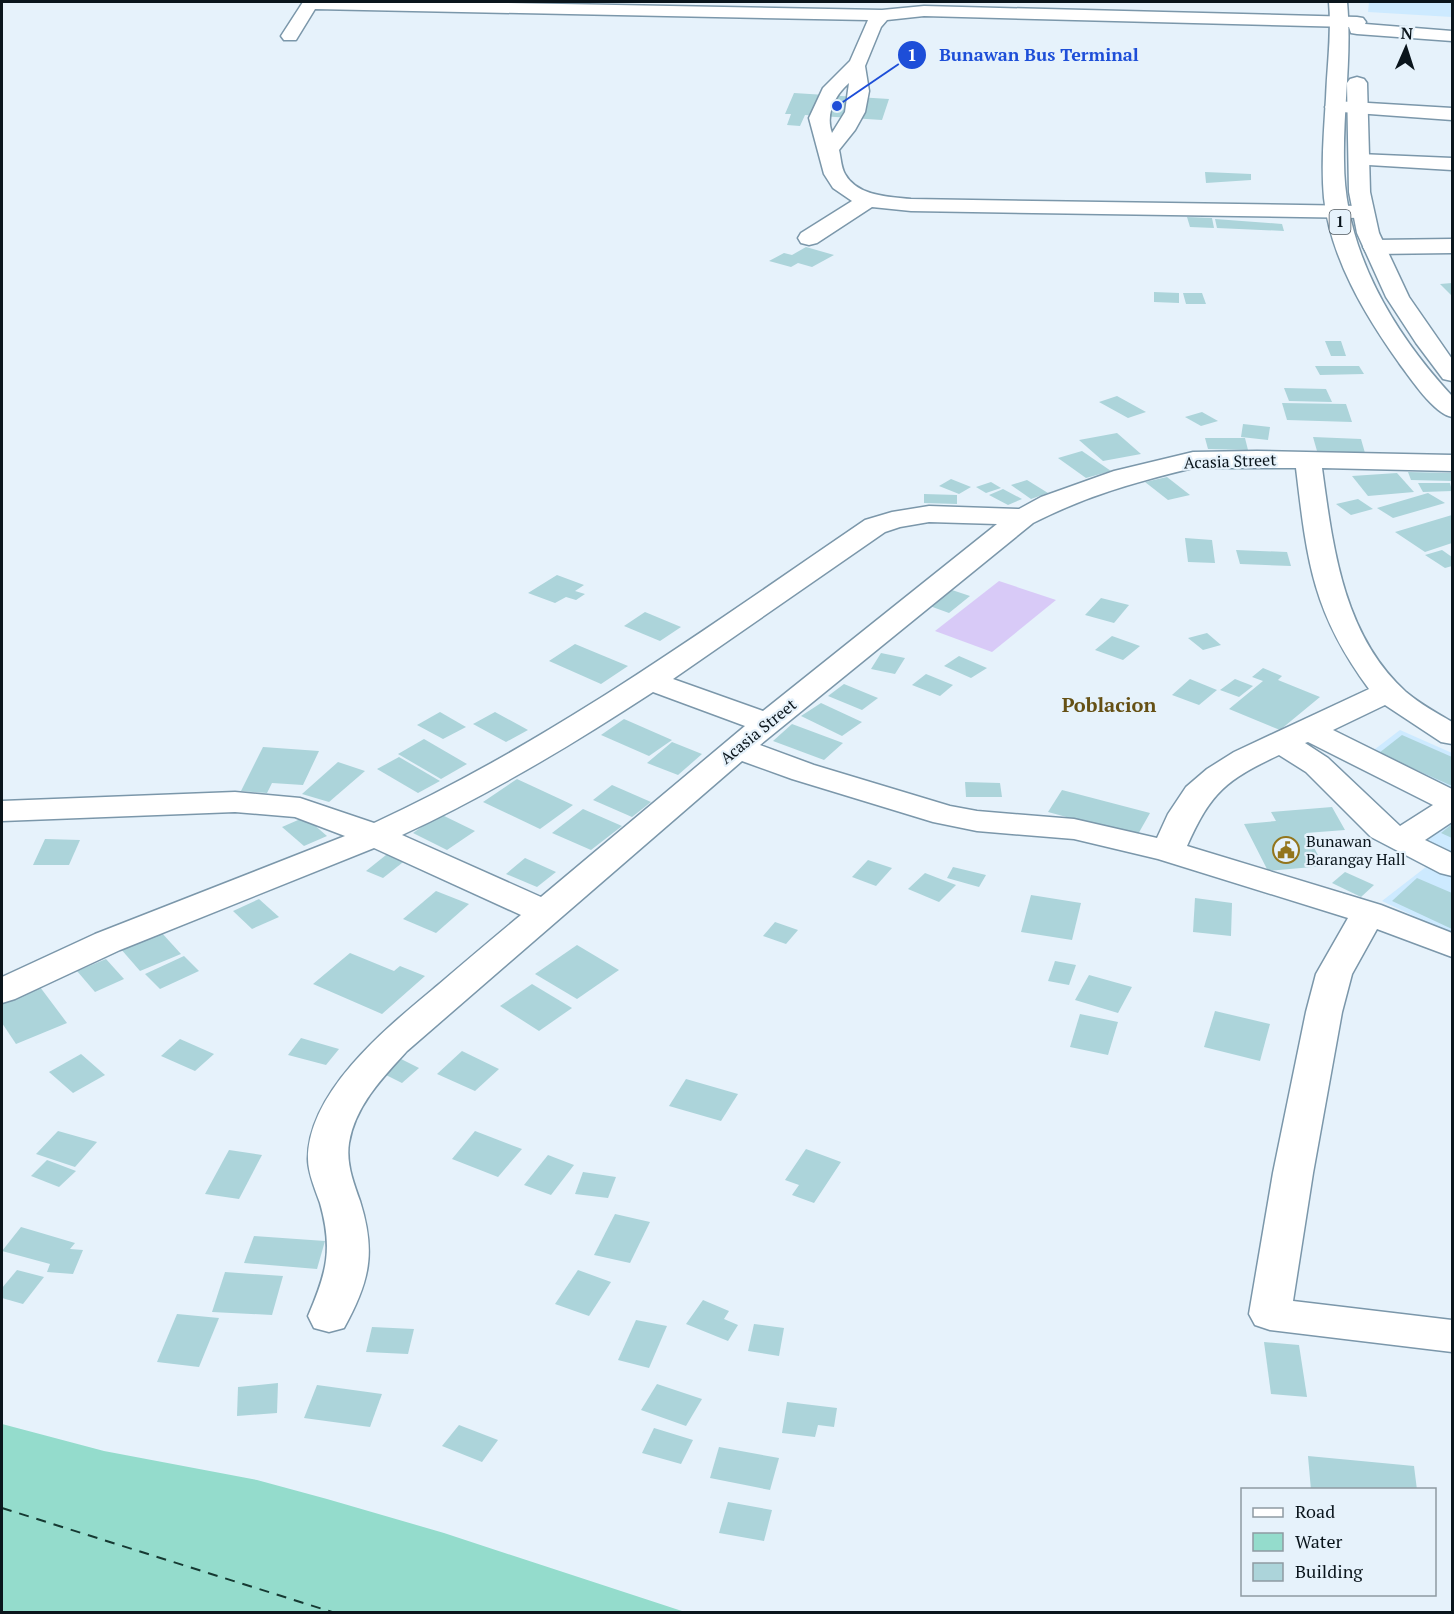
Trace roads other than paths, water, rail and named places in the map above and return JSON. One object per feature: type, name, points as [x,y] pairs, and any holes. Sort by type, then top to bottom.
[{"type":"main road","points":[[290,36],[310,4],[882,15],[924,11],[1350,15],[1452,36]]},
{"type":"main road","points":[[882,15],[872,26],[856,66],[832,87],[819,116],[821,135],[829,149],[829,160],[834,173],[841,184],[853,194],[868,200],[911,206],[1362,212]]},
{"type":"main road","name":"1","points":[[1350,15],[1335,106],[1334,188],[1338,212],[1347,246],[1370,297],[1401,349],[1452,410]]},
{"type":"main road","name":"1","points":[[1350,15],[1362,212],[1374,247],[1398,296],[1430,347],[1452,374]]},
{"type":"main road","points":[[829,149],[848,126],[860,97],[861,85],[856,66]]},
{"type":"main road","points":[[1335,106],[1452,114]]},
{"type":"main road","points":[[1359,160],[1452,164]]},
{"type":"main road","points":[[809,238],[868,200]]},
{"type":"main road","points":[[1374,247],[1452,246]]},
{"type":"main road","name":"Acasia Street","points":[[329,1316],[347,1274],[351,1249],[348,1225],[328,1160],[331,1139],[339,1114],[368,1071],[394,1042],[766,723],[1023,517],[1092,487],[1166,465],[1222,459],[1452,463]]},
{"type":"main road","points":[[1308,460],[1323,573],[1331,601],[1345,631],[1388,692],[1417,714],[1452,735]]},
{"type":"main road","points":[[2,991],[138,929],[375,835],[471,789],[566,733],[648,680],[875,526],[888,520],[915,515],[1023,517]]},
{"type":"main road","points":[[648,680],[766,723]]},
{"type":"main road","points":[[1168,851],[1185,814],[1198,794],[1218,776],[1245,759],[1388,692]]},
{"type":"main road","points":[[1294,736],[1452,801]]},
{"type":"main road","points":[[1294,736],[1317,765],[1365,815],[1401,842],[1452,866]]},
{"type":"main road","points":[[737,748],[803,772],[908,805],[977,821],[1074,829],[1168,851],[1369,913],[1452,946]]},
{"type":"main road","points":[[2,811],[235,802],[300,808],[375,835],[544,912]]},
{"type":"main road","points":[[1401,842],[1452,807]]},
{"type":"main road","points":[[1369,913],[1348,945],[1334,974],[1324,1012],[1270,1314],[1452,1336]]},
{"type":"water","points":[[2,1424],[104,1451],[257,1480],[327,1499],[444,1533],[685,1612],[2,1612]]},
{"type":"place","name":"Bunawan Bus Terminal","points":[[837,106]]},
{"type":"place","name":"Bunawan Barangay Hall","points":[[1286,850]]},
{"type":"district","name":"Poblacion","points":[[1109,705]]}]
